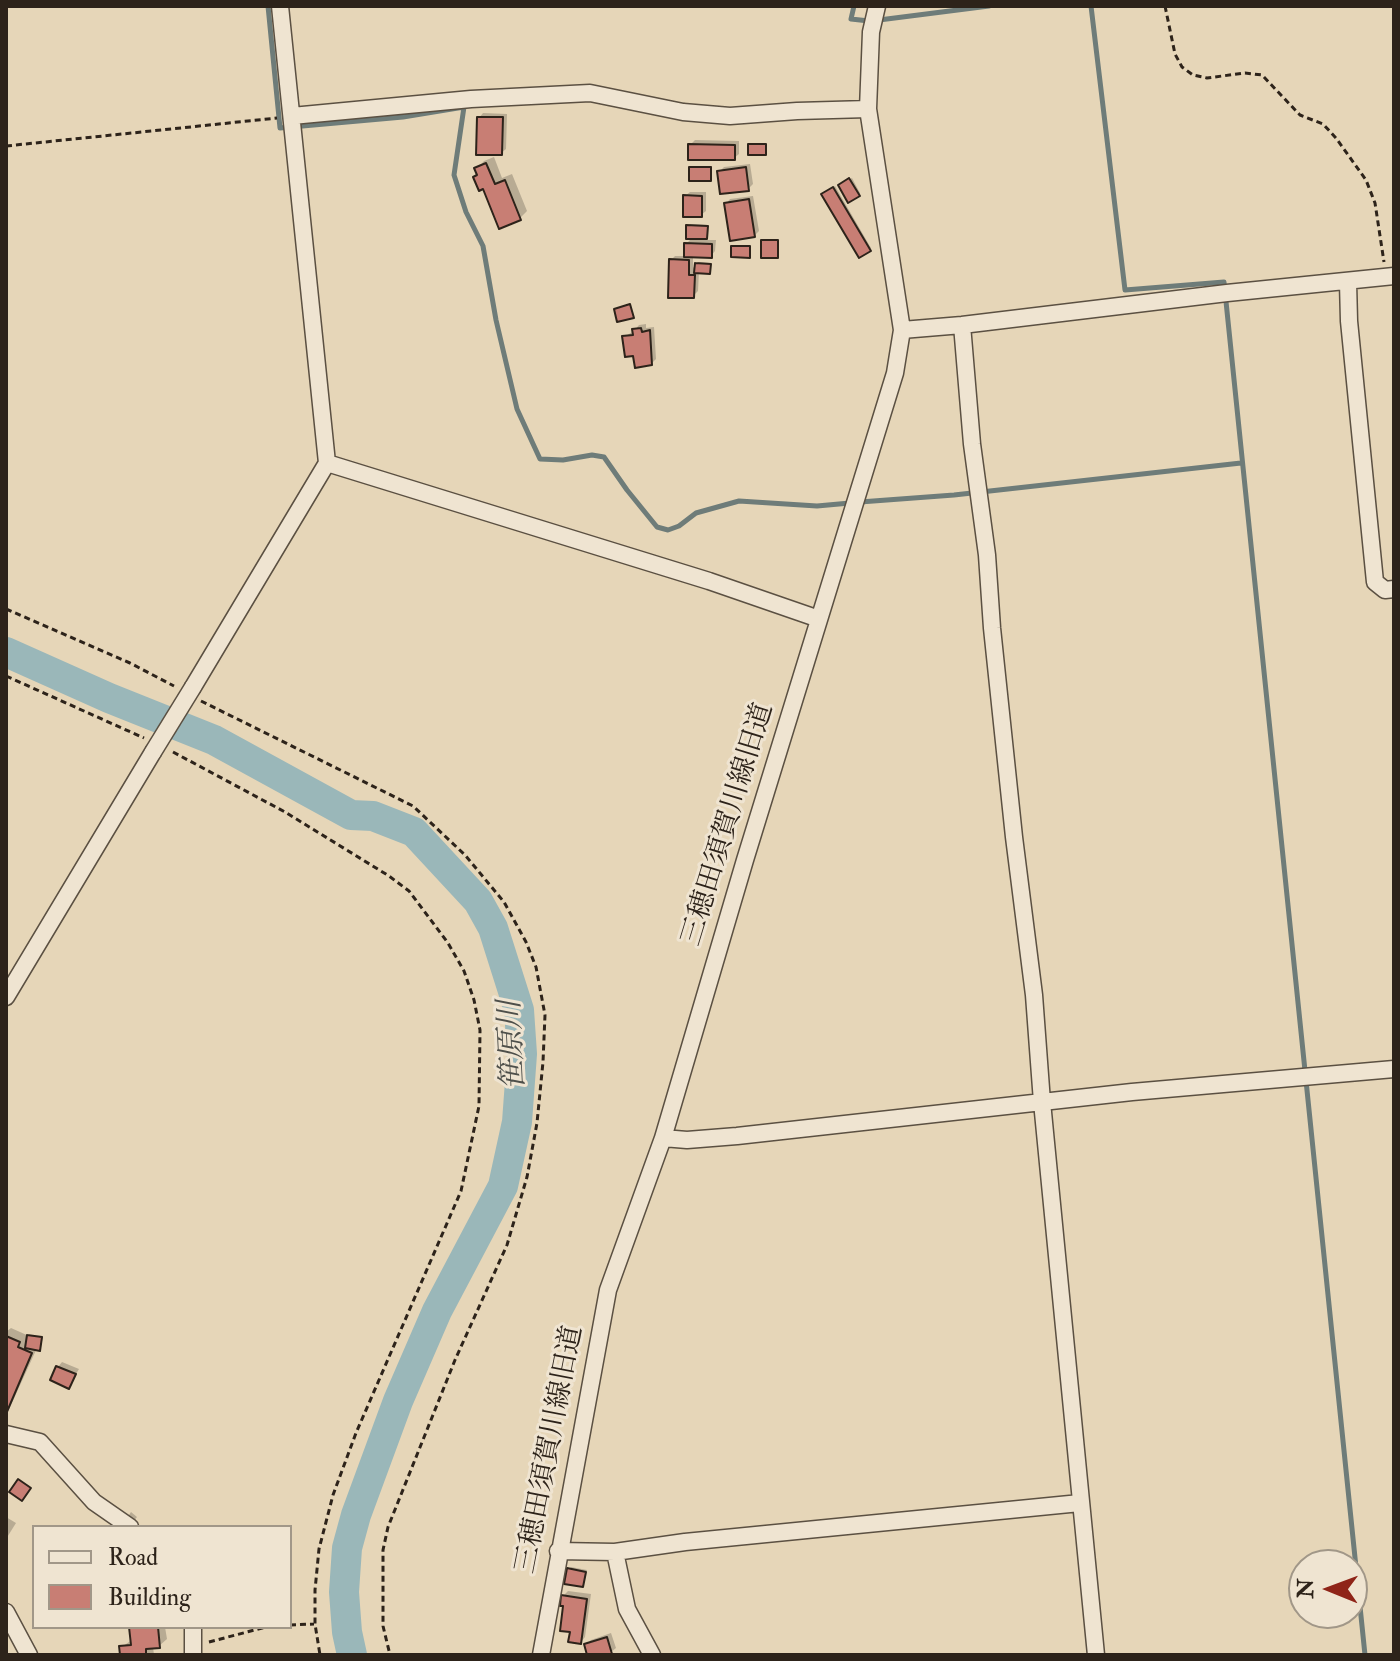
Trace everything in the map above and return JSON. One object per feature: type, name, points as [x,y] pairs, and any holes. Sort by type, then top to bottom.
[{"type":"street","points":[[6,997],[327,463],[280,6]]},
{"type":"street","name":"三穂田須賀川線旧道","points":[[541,1655],[608,1290],[663,1138],[895,373],[902,330],[868,109],[871,32],[877,6]]},
{"type":"street","points":[[292,116],[471,99],[590,93],[683,112],[730,116],[868,109]]},
{"type":"street","points":[[902,330],[1390,277]]},
{"type":"street","points":[[1348,282],[1349,321],[1375,582],[1385,590],[1394,589]]},
{"type":"street","points":[[962,325],[1014,837],[1034,995],[1096,1655]]},
{"type":"street","points":[[327,463],[709,581],[819,619]]},
{"type":"street","points":[[663,1138],[687,1140],[737,1136],[1042,1102],[1394,1069]]},
{"type":"street","points":[[6,1434],[40,1442],[94,1502],[127,1525]]},
{"type":"street","points":[[558,1551],[615,1552],[685,1542],[1080,1503]]},
{"type":"street","points":[[615,1552],[627,1609],[652,1655]]},
{"type":"street","points":[[6,1612],[29,1655]]},
{"type":"path","points":[[1165,6],[1175,54],[1182,67],[1193,75],[1207,78],[1245,73],[1262,75],[1300,115],[1323,124],[1336,138],[1366,180],[1375,203],[1390,277]]},
{"type":"path","points":[[6,146],[292,116]]},
{"type":"path","points":[[6,609],[192,692],[413,806],[465,855],[504,902],[536,967],[545,1015],[543,1062],[537,1123],[527,1177],[507,1245],[455,1360],[388,1527],[383,1550],[383,1626],[390,1655]]},
{"type":"path","points":[[6,676],[285,812],[389,876],[409,891],[448,943],[464,971],[474,1000],[480,1030],[479,1106],[461,1191],[356,1433],[333,1495],[319,1549],[315,1590],[315,1624],[320,1655]]},
{"type":"path","points":[[292,1625],[315,1624]]},
{"type":"path","points":[[193,1642],[214,1641],[259,1629]]},
{"type":"building","points":[[477,117],[503,117],[502,155],[476,155]]},
{"type":"building","points":[[688,144],[735,145],[735,160],[688,160]]},
{"type":"building","points":[[748,144],[766,144],[766,155],[748,155]]},
{"type":"building","points":[[486,163],[495,184],[505,180],[521,220],[499,229],[483,189],[479,191],[473,177],[477,175],[474,168]]},
{"type":"building","points":[[689,167],[711,167],[711,181],[689,181]]},
{"type":"building","points":[[746,167],[749,191],[720,194],[717,171]]},
{"type":"building","points":[[849,178],[860,196],[848,203],[838,185]]},
{"type":"building","points":[[833,187],[871,251],[859,258],[821,194]]},
{"type":"building","points":[[683,195],[702,196],[702,217],[683,217]]},
{"type":"building","points":[[749,199],[755,237],[730,241],[724,203]]},
{"type":"building","points":[[686,225],[708,226],[707,239],[686,239]]},
{"type":"building","points":[[761,240],[778,240],[778,258],[761,258]]},
{"type":"building","points":[[684,243],[712,244],[712,258],[684,257]]},
{"type":"building","points":[[731,246],[750,246],[750,258],[731,257]]},
{"type":"building","points":[[669,259],[689,260],[689,275],[695,275],[694,298],[668,298]]},
{"type":"building","points":[[695,263],[711,264],[710,274],[694,273]]},
{"type":"building","points":[[630,304],[634,318],[617,322],[614,309]]},
{"type":"building","points":[[641,328],[642,332],[650,330],[652,365],[635,368],[633,356],[625,357],[622,336],[633,335],[632,329]]},
{"type":"building","points":[[27,1335],[42,1337],[40,1351],[25,1348]]},
{"type":"building","points":[[6,1336],[20,1342],[18,1347],[32,1353],[6,1414]]},
{"type":"building","points":[[56,1366],[76,1374],[69,1389],[50,1380]]},
{"type":"building","points":[[18,1479],[31,1488],[22,1501],[9,1492]]},
{"type":"building","points":[[567,1568],[586,1572],[583,1587],[564,1584]]},
{"type":"building","points":[[561,1595],[587,1599],[581,1644],[568,1642],[570,1632],[560,1631]]},
{"type":"building","points":[[129,1629],[158,1629],[160,1648],[146,1649],[146,1655],[120,1655],[119,1646],[131,1645]]},
{"type":"building","points":[[607,1637],[612,1654],[587,1655],[584,1644]]},
{"type":"waterway","points":[[268,6],[280,128],[403,117],[464,107],[454,175],[466,212],[483,246],[517,409],[540,459],[604,457],[657,527],[668,530],[696,513],[739,501],[817,506],[850,503]]},
{"type":"waterway","points":[[854,6],[851,19],[869,21]]},
{"type":"waterway","points":[[879,20],[989,6]]},
{"type":"waterway","points":[[1091,6],[1125,290],[1224,282],[1365,1655]]},
{"type":"waterway","points":[[860,502],[954,495],[1241,463]]},
{"type":"waterway","name":"笹原川","points":[[6,652],[214,740],[351,815],[373,816],[414,832],[478,901],[493,928],[519,1010],[522,1054],[517,1122],[503,1186],[437,1311],[398,1401],[356,1515],[347,1548],[344,1592],[352,1655]]}]
